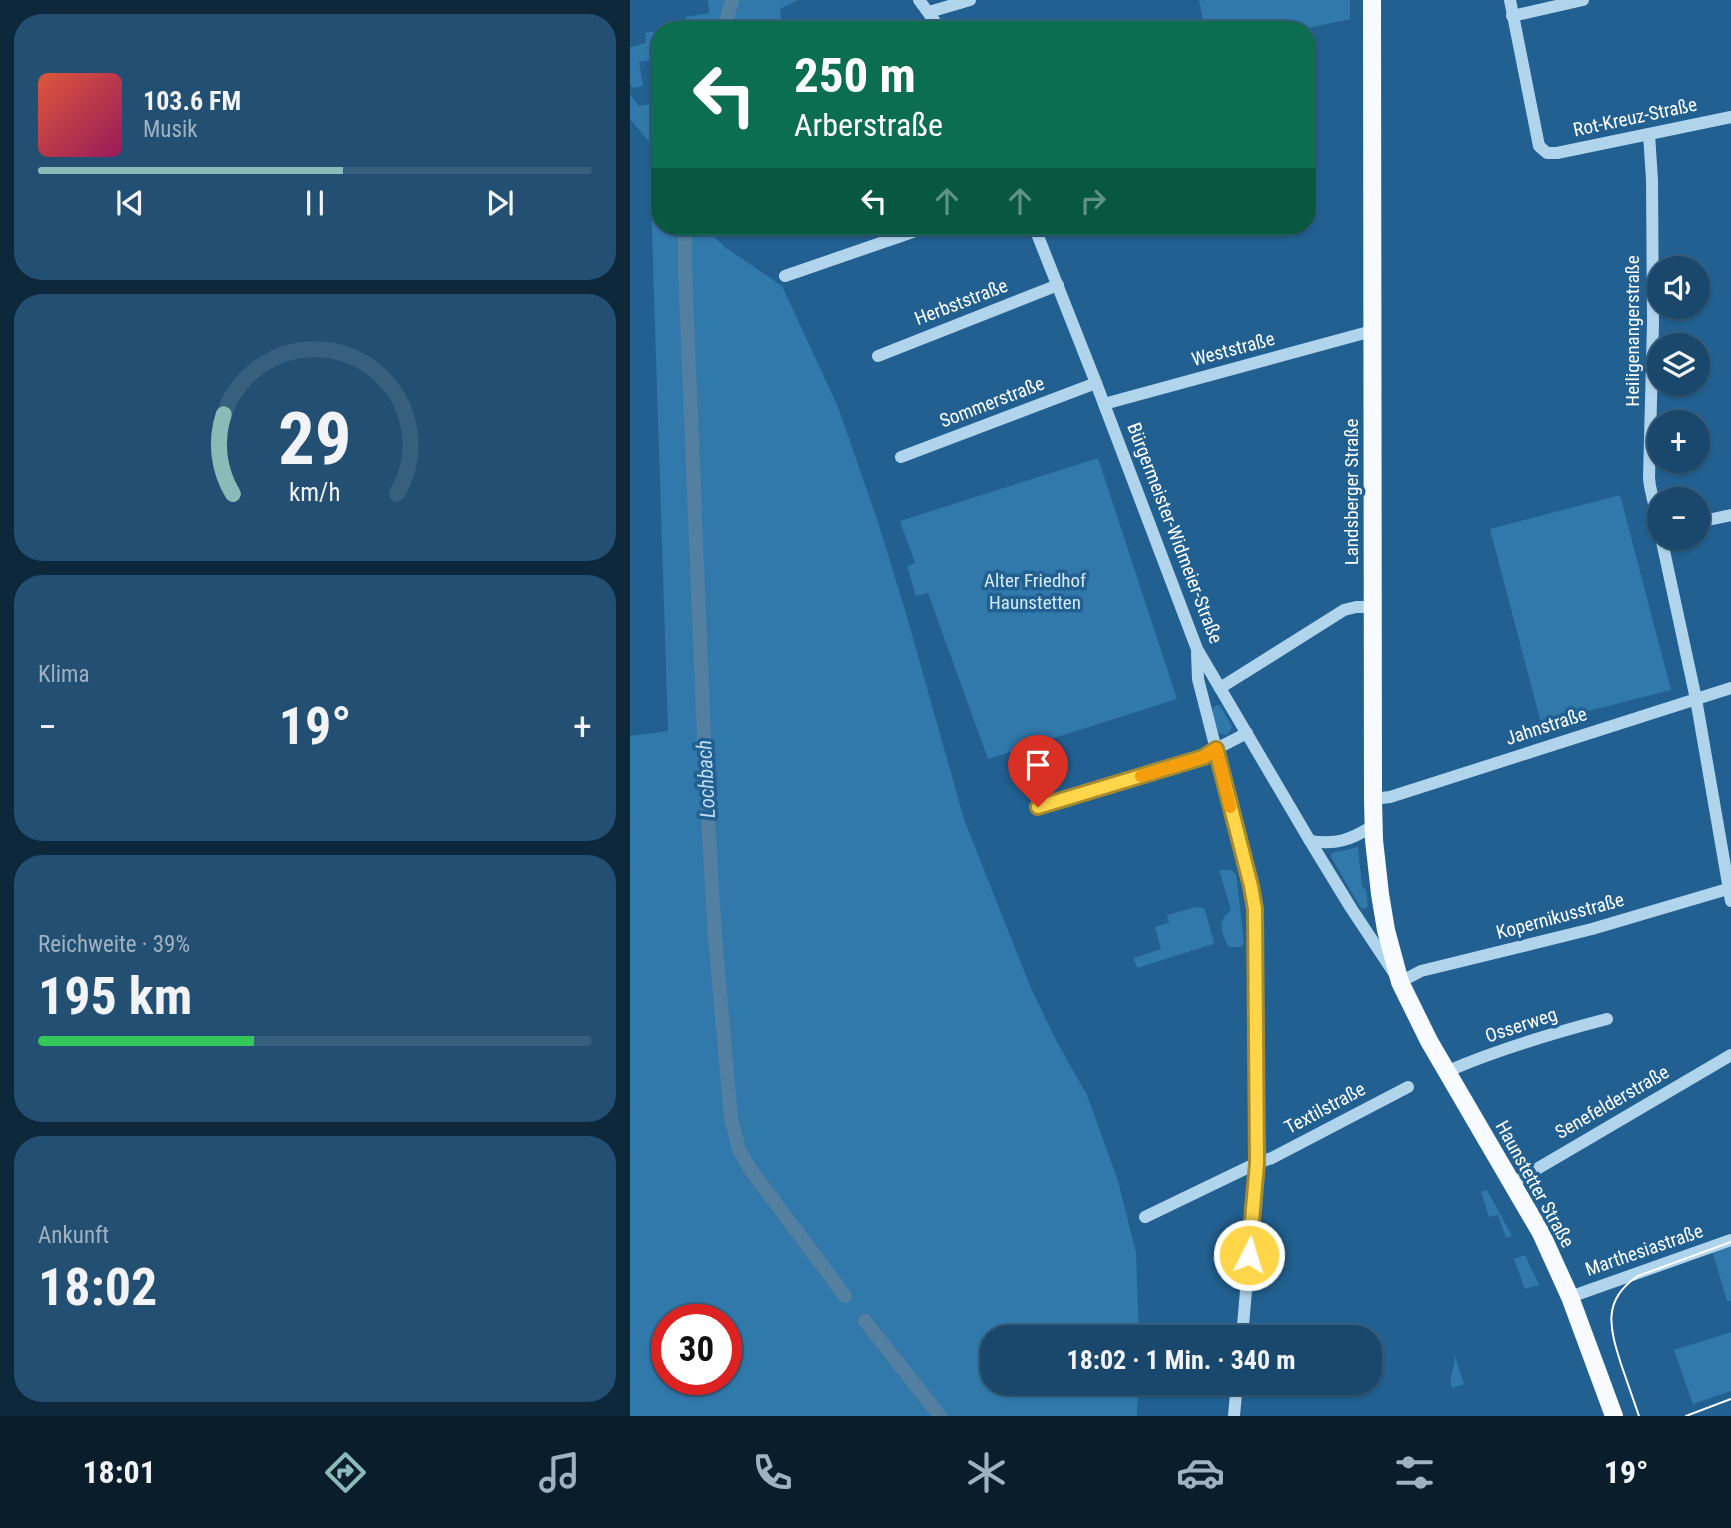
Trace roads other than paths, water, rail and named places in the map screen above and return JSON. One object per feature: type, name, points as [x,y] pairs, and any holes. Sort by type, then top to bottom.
[{"type":"main road","name":"Landsberger Straße","points":[[1372,0],[1373,826],[1386,930],[1400,982]]},
{"type":"main road","name":"Haunstetter Straße","points":[[1400,982],[1429,1041],[1541,1233],[1570,1297],[1614,1416]]},
{"type":"street","points":[[919,0],[935,21]]},
{"type":"street","points":[[929,12],[970,0]]},
{"type":"street","points":[[1510,0],[1512,16],[1583,0]]},
{"type":"street","name":"Rot-Kreuz-Straße","points":[[1512,16],[1539,146],[1547,153],[1731,117]]},
{"type":"street","name":"Heiligenangerstraße","points":[[1649,134],[1653,180],[1650,487]]},
{"type":"street","points":[[785,276],[904,235]]},
{"type":"street","name":"Bürgermeister-Widmeier-Straße","points":[[1038,235],[1197,649],[1310,841],[1400,982]]},
{"type":"street","name":"Herbststraße","points":[[878,356],[1058,285]]},
{"type":"street","name":"Weststraße","points":[[1104,404],[1373,331]]},
{"type":"street","name":"Sommerstraße","points":[[901,457],[1096,383]]},
{"type":"street","points":[[1710,519],[1731,515]]},
{"type":"street","points":[[1664,550],[1696,699],[1730,893]]},
{"type":"street","points":[[1220,688],[1344,610],[1372,607]]},
{"type":"street","points":[[1197,649],[1198,679],[1255,909],[1257,1163],[1243,1325]]},
{"type":"street","name":"Jahnstraße","points":[[1373,799],[1390,797],[1731,688]]},
{"type":"street","points":[[1038,807],[1204,757],[1247,733]]},
{"type":"street","points":[[1310,841],[1343,842],[1373,826]]},
{"type":"street","name":"Kopernikusstraße","points":[[1400,982],[1421,971],[1730,893]]},
{"type":"street","name":"Osserweg","points":[[1448,1071],[1544,1037],[1607,1019]]},
{"type":"street","name":"Senefelderstraße","points":[[1513,1183],[1731,1055]]},
{"type":"street","name":"Textilstraße","points":[[1145,1217],[1272,1158],[1408,1087]]},
{"type":"street","name":"Marthesiastraße","points":[[1570,1297],[1731,1240]]},
{"type":"street","points":[[1234,1416],[1236,1395]]},
{"type":"waterway","name":"Lochbach","points":[[726,21],[732,0]]},
{"type":"waterway","name":"Lochbach","points":[[685,235],[706,786],[715,937],[731,1118],[739,1149],[750,1169],[845,1296]]},
{"type":"waterway","name":"Lochbach","points":[[865,1321],[940,1416]]},
{"type":"tram line","points":[[1639,1416],[1614,1339],[1612,1316],[1618,1295],[1638,1276],[1731,1242]]},
{"type":"tram line","points":[[1686,1416],[1731,1399]]},
{"type":"park label","name":"Alter Friedhof Haunstetten","points":[[1035,591]]}]
